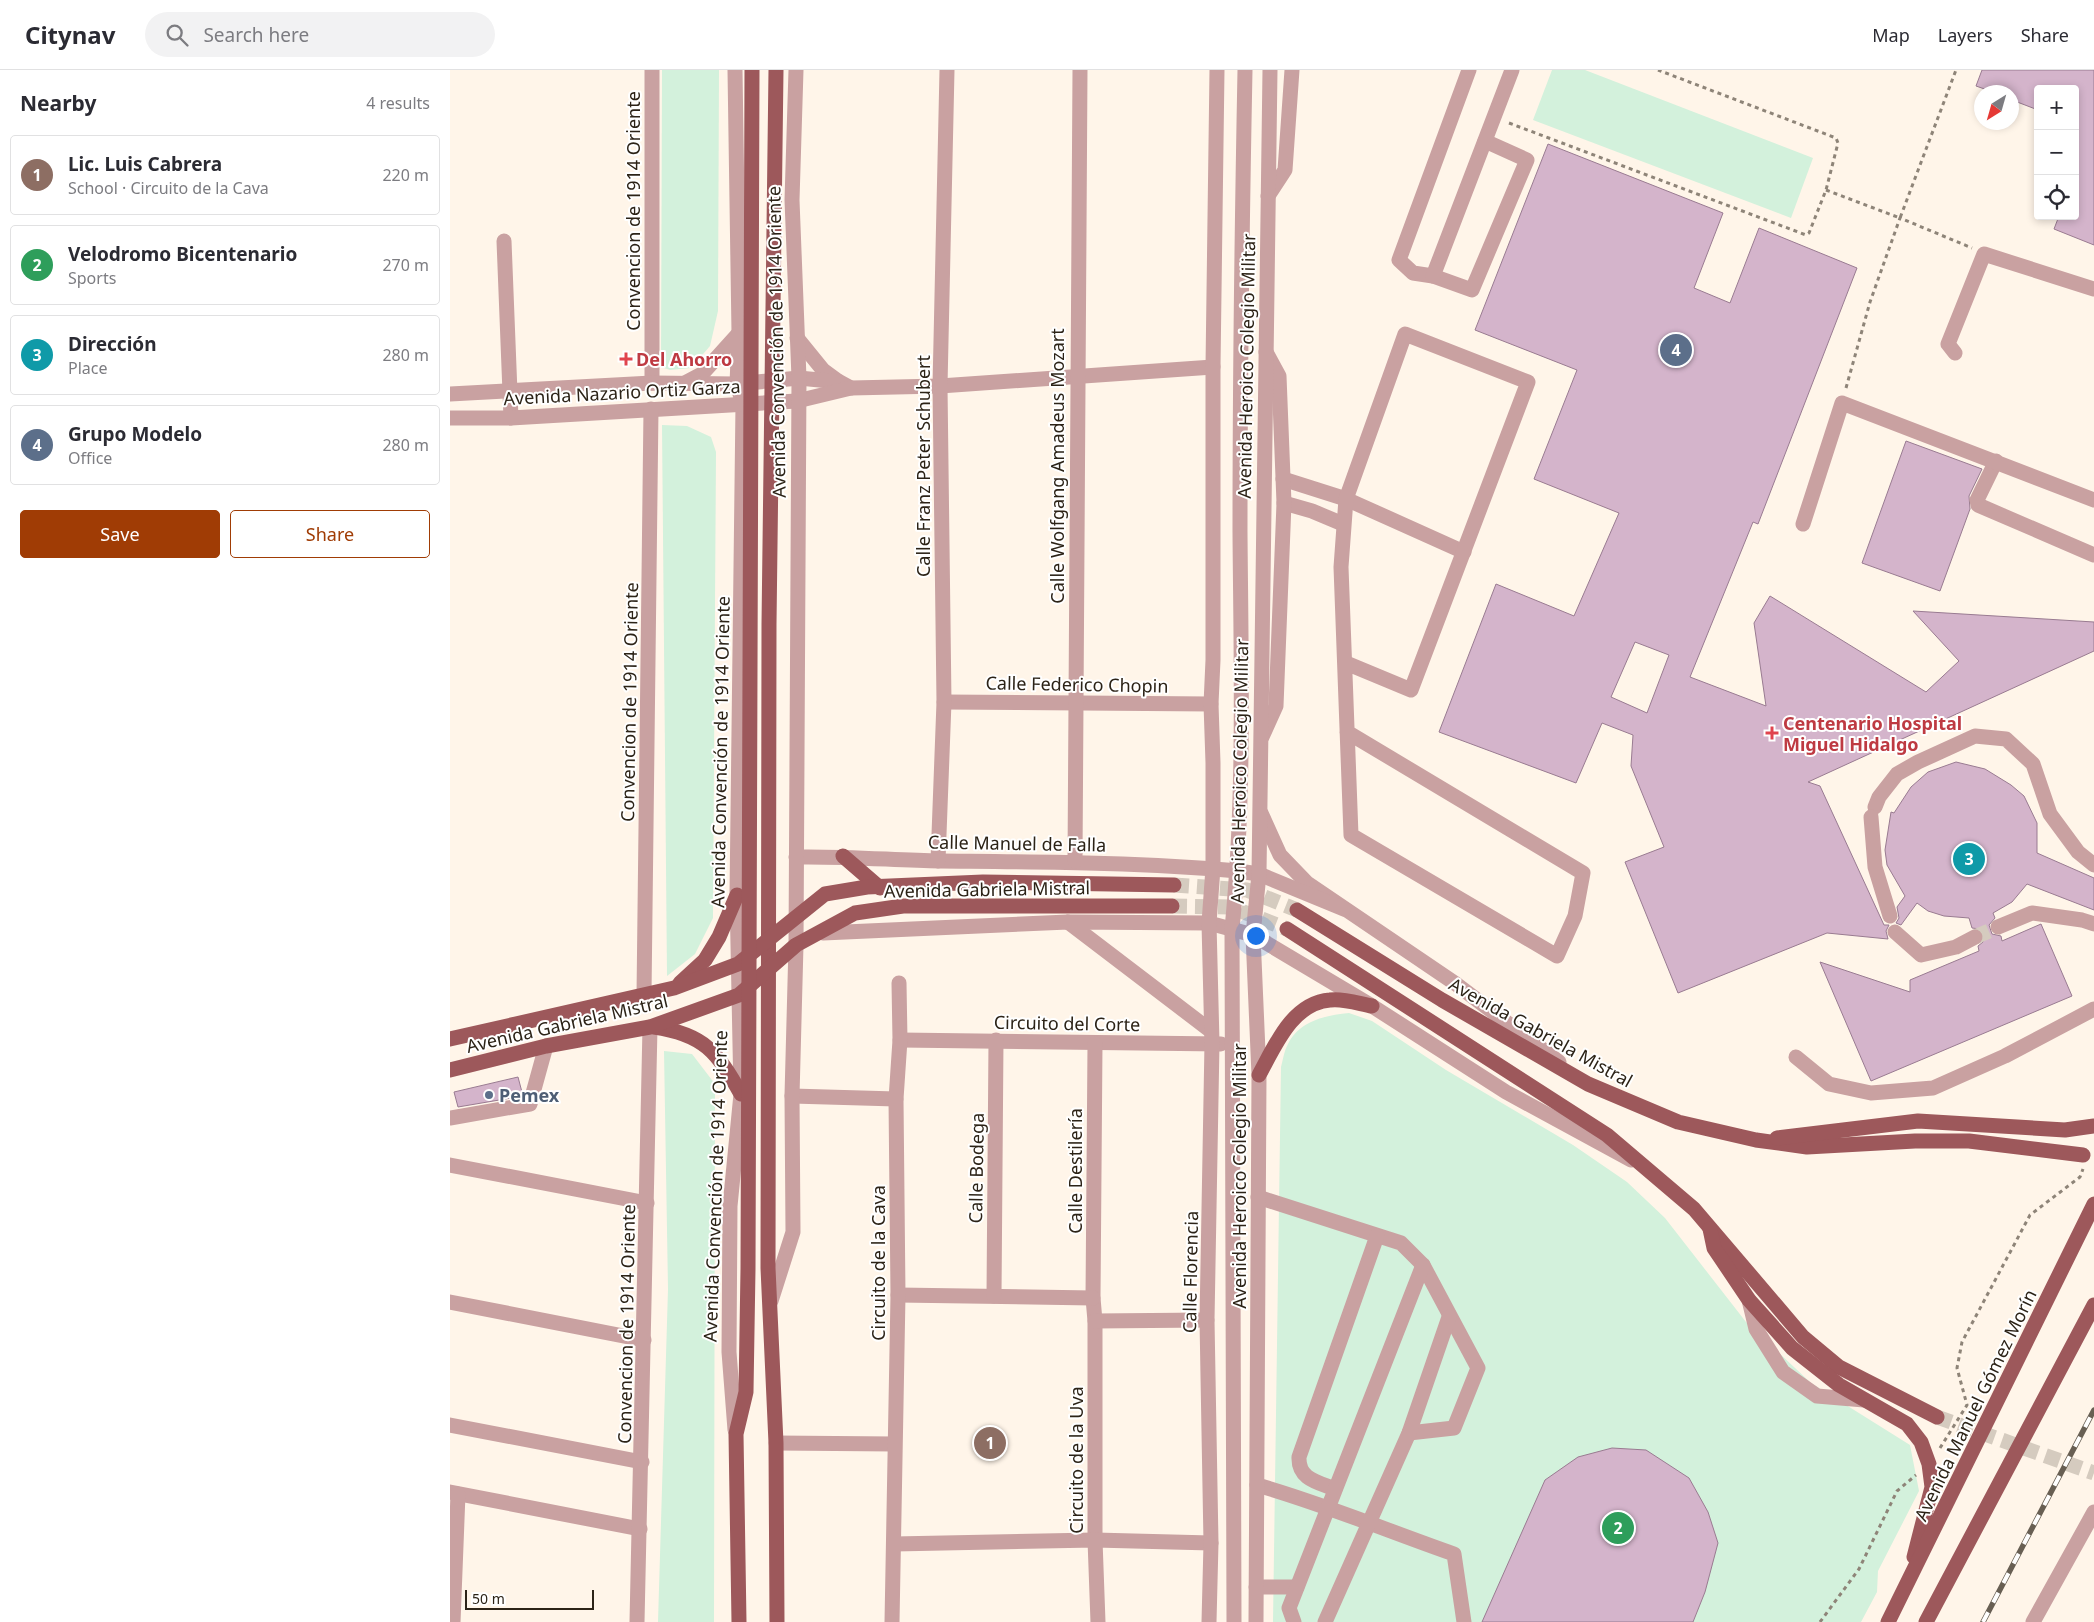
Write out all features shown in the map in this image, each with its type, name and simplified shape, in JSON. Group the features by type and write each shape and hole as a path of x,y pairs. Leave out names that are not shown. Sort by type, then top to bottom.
{"main road":[{"name":"Avenida Convención de 1914 Oriente","path":"739,1622 736,1434 746,1392 748,1269 752,70"},
{"name":"Avenida Convención de 1914 Oriente","path":"776,70 769,624 768,1268 776,1443 777,1622"},
{"path":"842,856 880,888"},
{"name":"Avenida Gabriela Mistral","path":"450,1039 674,988 738,964 825,894 867,887 880,888 983,882 1174,885"},
{"path":"674,988 704,960 718,937 737,895"},
{"name":"Avenida Gabriela Mistral","path":"450,1070 546,1046 650,1027 738,995 796,945 855,913 903,906 1172,906"},
{"name":"Avenida Gabriela Mistral","path":"1297,910 1442,1000 1588,1084 1678,1122 1756,1140 1807,1147 1915,1141 1969,1141 2085,1158"},
{"path":"1287,929 1540,1089 1607,1134 1694,1209 1803,1336 1839,1367 1937,1417"},
{"path":"1259,1075 1284,1029 1313,1004 1332,999 1372,1006"},
{"path":"650,1027 679,1031 706,1044 726,1066 741,1094"},
{"path":"1756,1140 1918,1121 2065,1130 2094,1126"},
{"name":"Avenida Manuel Gómez Morín","path":"1888,1622 2094,1204"},
{"path":"1710,1227 1714,1248 1749,1300 1792,1348 1839,1385 1907,1424 1921,1442 1928,1464 1932,1487 1904,1592"},
{"path":"1926,1622 2094,1305"}],"street":[{"name":"Convencion de 1914 Oriente","path":"652,70 652,383"},
{"name":"Avenida Convención de 1914 Oriente","path":"735,70 737,384 743,404 737,895 741,1094 730,1206 729,1352 736,1434"},
{"name":"Avenida Convención de 1914 Oriente","path":"771,1301 792,1232 792,1096 796,945 797,401 799,378 792,200 796,70"},
{"name":"Calle Franz Peter Schubert","path":"938,861 944,702 940,386 947,70"},
{"name":"Calle Wolfgang Amadeus Mozart","path":"1075,862 1076,378 1080,70"},
{"name":"Avenida Heroico Colegio Militar","path":"1209,923 1213,868 1213,763 1210,704 1213,660 1213,367 1217,70"},
{"name":"Avenida Heroico Colegio Militar","path":"1234,1622 1234,1044 1232,929 1238,871 1240,764 1240,315 1245,70"},
{"name":"Avenida Heroico Colegio Militar","path":"1256,1622 1259,1075 1253,935 1258,874 1270,70"},
{"path":"1268,196 1285,170 1292,70"},
{"path":"1433,276 1512,70"},
{"path":"1466,72 1399,260 1413,273 1433,276 1472,290 1527,160 1485,141"},
{"path":"504,241 511,418"},
{"path":"1955,352 1948,344 1984,254 2094,289"},
{"path":"685,383 702,374 738,333"},
{"path":"1346,663 1411,690 1528,382 1405,334 1346,499 1343,524 1341,567 1346,663 1347,732 1351,835 1557,956 1576,916 1583,873 1347,732"},
{"path":"797,338 823,370 845,385 940,386 1213,367"},
{"path":"1259,742 1276,706 1284,504 1279,376 1265,350"},
{"name":"Avenida Nazario Ortiz Garza","path":"450,394 652,383 737,384 799,378 845,385"},
{"name":"Avenida Nazario Ortiz Garza","path":"450,418 511,418 797,401 845,385"},
{"path":"1803,524 1842,403 2094,500"},
{"name":"Convencion de 1914 Oriente","path":"644,995 651,409"},
{"path":"1996,461 1978,500 1978,505 2094,555"},
{"path":"1283,479 1346,499 1464,552"},
{"path":"1284,504 1312,511 1343,524"},
{"path":"1213,660 1241,661"},
{"name":"Calle Federico Chopin","path":"944,702 1210,704"},
{"path":"1890,916 1876,867 1873,812 1879,797 1898,774 1918,762 1976,736 2006,739 2033,764 2050,814 2078,852 2094,865"},
{"path":"1213,763 1240,764"},
{"path":"1258,807 1280,855 1307,883 1456,984 1588,1084"},
{"name":"Calle Manuel de Falla","path":"796,857 842,856 938,861 1075,862 1213,868 1258,874 1344,909"},
{"path":"1998,926 2032,913 2082,920 2094,924"},
{"path":"1068,922 1212,1037"},
{"path":"823,932 1068,922 1209,923 1253,935 1372,1006 1506,1092 1652,1172"},
{"name":"Calle Florencia","path":"1209,923 1212,1037 1207,1320 1211,1543 1210,1622"},
{"path":"1895,932 1922,956 1956,948 1975,937"},
{"name":"Circuito de la Cava","path":"894,1544 894,1444 898,1295 896,1099 900,1040 899,983"},
{"path":"1796,1057 1829,1084 1871,1092 1933,1088 2005,1056 2094,1009"},
{"name":"Convencion de 1914 Oriente","path":"637,1622 642,1462 650,1027"},
{"name":"Circuito del Corte","path":"900,1040 996,1040 1095,1044 1212,1037 1234,1044"},
{"name":"Calle Bodega","path":"994,1296 996,1040"},
{"name":"Calle Destilería","path":"1093,1298 1095,1044"},
{"path":"451,1115 530,1104 546,1046"},
{"path":"792,1096 896,1099"},
{"path":"450,1165 647,1203"},
{"path":"1258,1197 1401,1243 1422,1265 1478,1368 1454,1428 1409,1434"},
{"path":"1335,1488 1306,1478 1298,1467 1299,1456 1376,1236"},
{"path":"1294,1622 1289,1608 1422,1265"},
{"path":"898,1295 1093,1298"},
{"name":"Circuito de la Uva","path":"1093,1298 1095,1321 1095,1540 1098,1622"},
{"path":"1749,1300 1756,1329 1782,1372 1817,1396 1864,1400"},
{"path":"450,1302 644,1340"},
{"path":"1325,1622 1409,1434 1449,1317"},
{"path":"1095,1321 1207,1320"},
{"path":"450,1425 642,1462"},
{"path":"776,1443 894,1444"},
{"path":"1257,1485 1328,1508 1454,1554 1464,1622"},
{"path":"453,1622 454,1493 640,1529"},
{"path":"2033,1622 2094,1512"},
{"path":"892,1622 894,1544 1095,1540 1211,1543"},
{"path":"1256,1587 1297,1587"}],"path":[{"path":"1494,117 1806,235 1809,233 1826,190 1838,142 1836,138 1658,70"},
{"path":"1842,403 1870,302 1956,70"},
{"path":"1826,190 1900,218 1984,254"},
{"path":"1820,1622 1859,1569 1897,1491 1928,1464 1967,1405 1957,1368 1962,1342 2030,1215 2080,1177 2085,1158"}],"green space":[{"path":"662,70 719,70 718,311 710,346 691,368 670,370 661,367"},
{"path":"1552,70 1585,70 1813,158 1791,218 1533,120"},
{"path":"662,425 687,426 711,437 716,452 713,918 695,954 667,976"},
{"path":"1349,1013 1372,1021 1446,1070 1573,1145 1627,1182 1665,1218 1746,1322 1811,1383 1910,1445 1919,1491 1878,1571 1877,1592 1861,1622 1273,1622 1281,1067 1287,1047 1299,1030 1322,1018"},
{"path":"664,1051 692,1054 715,1084 714,1622 658,1622 668,1289"}],"building":[{"path":"1982,70 2094,70 2094,245 2054,229 2057,220 2079,220 2079,85 2034,85 2034,108 2019,103 2019,85 1976,85"},
{"path":"1548,144 1723,213 1694,288 1730,303 1759,228 1857,268 1758,524 1753,522 1690,677 1766,706 1754,623 1770,596 1926,692 1959,661 1913,611 2094,622 2094,651 1808,782 1820,786 1884,925 1889,925 1886,931 1888,939 1827,933 1678,993 1625,862 1664,847 1631,766 1633,735 1602,723 1576,783 1439,732 1496,584 1574,616 1619,513 1534,479 1577,370 1475,330","holes":["1635,642 1669,655 1647,713 1611,697"]},
{"path":"1906,441 1982,469 1969,496 1970,509 1940,591 1862,563"},
{"path":"1956,762 1985,769 2011,785 2024,796 2037,823 2037,853 2094,878 2094,910 2027,884 2012,902 1993,913 1995,918 1989,925 1992,934 2001,936 2002,941 2041,924 2072,996 1871,1081 1820,962 1910,992 1910,980 1979,951 1978,946 1983,942 1983,933 1980,929 1972,928 1969,918 1944,916 1928,911 1917,903 1901,925 1896,923 1899,918 1897,907 1905,896 1887,865 1885,850 1891,812 1894,813 1911,787 1928,772"},
{"name":"Pemex","path":"518,1077 523,1096 458,1107 454,1092"},
{"path":"1612,1448 1646,1450 1689,1478 1708,1512 1718,1543 1705,1592 1693,1622 1482,1622 1545,1480 1578,1457"}],"tunnel":[{"path":"1174,885 1247,890 1297,910"},
{"path":"1172,906 1231,907 1287,929"},
{"path":"1975,937 1998,927"},
{"path":"1937,1417 2094,1473"}],"railway":[{"path":"1983,1622 2094,1410"}],"place":[{"name":"Grupo Modelo","path":"1676,350"},
{"name":"Del Ahorro","path":"626,359"},
{"name":"Centenario Hospital Miguel Hidalgo","path":"1772,733"},
{"name":"Dirección","path":"1969,859"},
{"name":"Pemex","path":"489,1095"},
{"name":"Lic. Luis Cabrera","path":"990,1443"},
{"name":"Velodromo Bicentenario","path":"1618,1528"}]}
